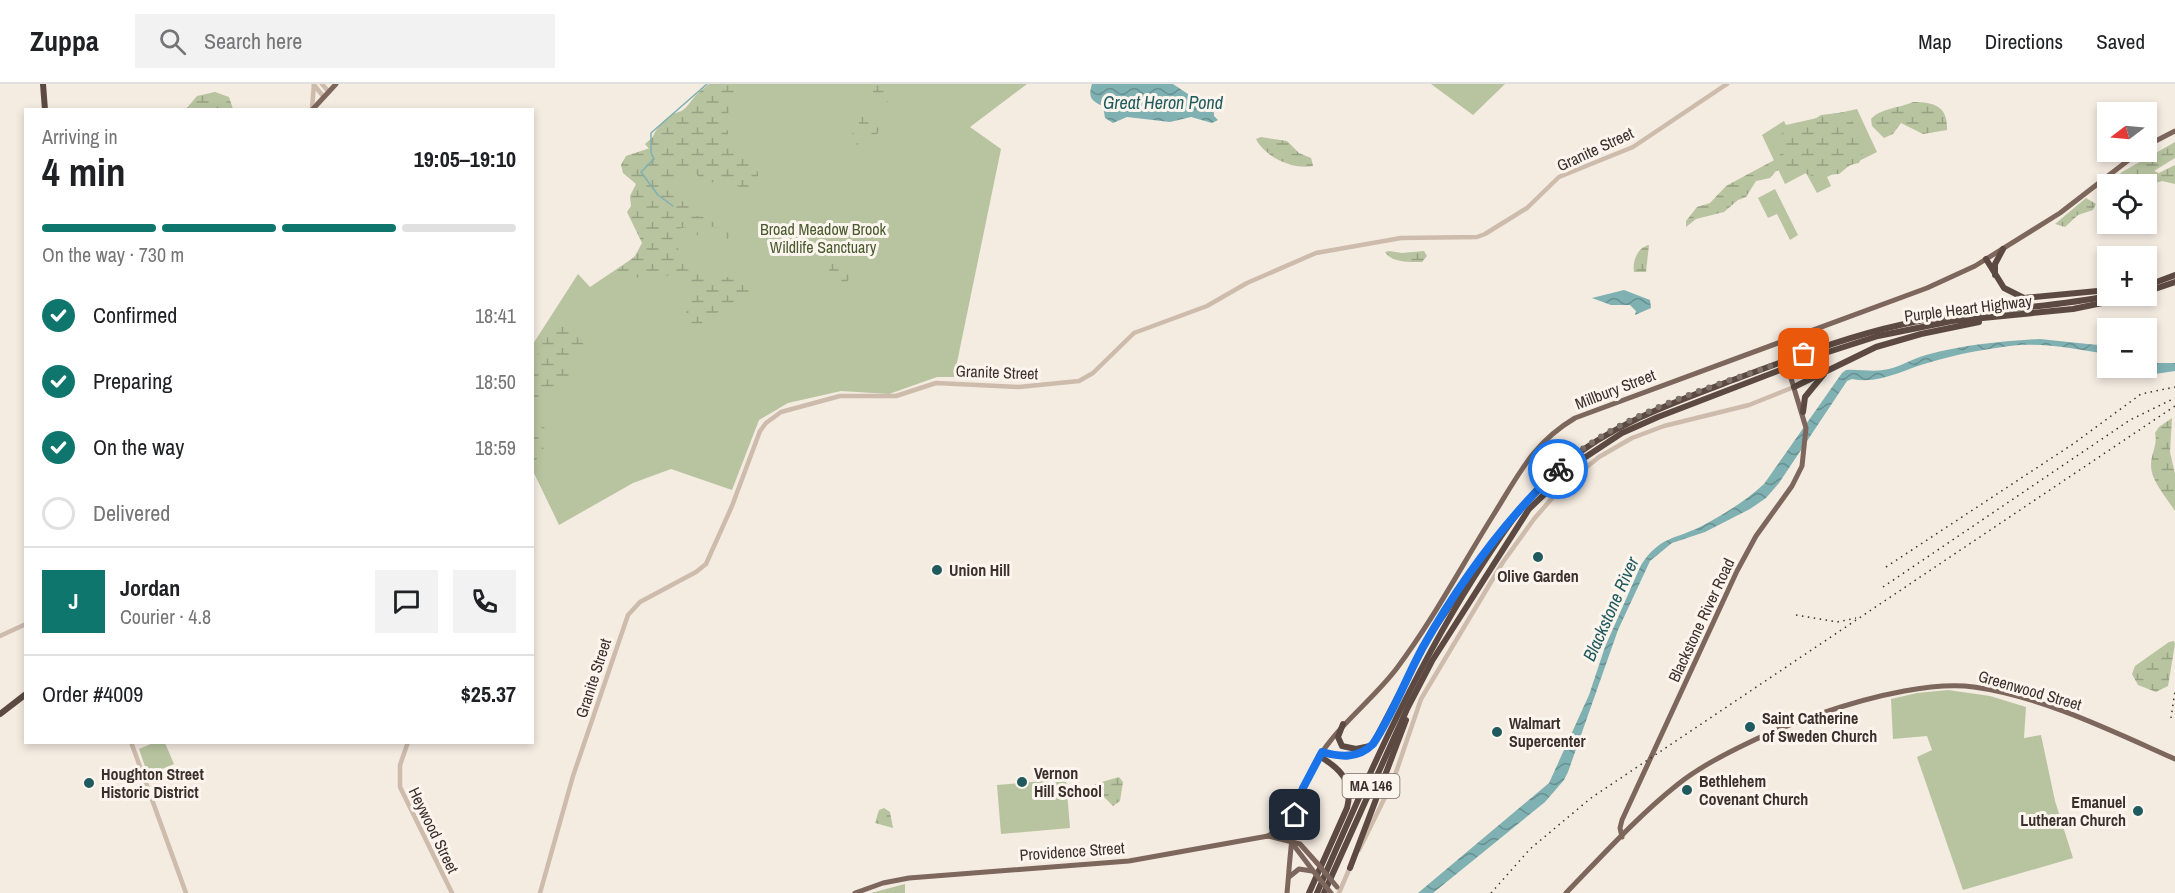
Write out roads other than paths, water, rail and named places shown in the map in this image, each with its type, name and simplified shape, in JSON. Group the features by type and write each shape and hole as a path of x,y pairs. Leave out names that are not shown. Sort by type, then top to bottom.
{"highway":[{"path":"43,84 45,108"},
{"path":"1996,278 1995,264 2003,249"},
{"path":"1986,259 1996,278 2009,292 2024,298 2097,291"},
{"path":"2157,278 2175,274"},
{"path":"2157,281 2175,274"},
{"path":"2157,288 2175,282"},
{"name":"Purple Heart Highway","path":"1317,893 1418,672 1445,624 1510,523 1539,488 1583,450 1626,423 1678,401 1804,354 1898,325 1942,316 2097,298"},
{"name":"Purple Heart Highway","path":"1324,893 1421,681 1490,566 1528,509 1561,476 1602,445 1658,417 1857,342 1922,326 2018,316 2097,304"},
{"path":"1794,387 1890,342 1956,326 2018,316"},
{"path":"1803,412 1808,392 1827,371"},
{"path":"1320,754 1353,755 1364,752 1373,744 1438,622 1476,565 1510,523"},
{"path":"1350,868 1421,681"},
{"path":"0,714 24,696"},
{"path":"1343,724 1338,737 1342,746 1356,749 1373,744"},
{"path":"1310,893 1347,808 1350,795 1347,781 1340,769 1320,754"}],"main road":[{"path":"313,108 336,84"},
{"path":"2157,140 2175,131"},
{"name":"Millbury Street","path":"1287,893 1295,815 1303,788 1320,754 1343,724 1398,666 1524,463 1542,442 1575,418 1927,288 1986,259 2060,213 2126,162"},
{"name":"Blackstone River Road","path":"1622,837 1620,828 1622,820 1737,572 1756,536 1792,486 1802,466 1806,437 1803,412 1778,343"},
{"name":"Greenwood Street","path":"1622,837 1677,784 1775,730 1873,699 1923,687 1964,686 1996,691 2104,727 2175,759"},
{"path":"1268,836 1284,825 1291,804 1303,788"},
{"name":"Providence Street","path":"855,893 883,883 909,878 1129,861 1268,836 1292,841"},
{"path":"1566,893 1622,837"},
{"path":"1292,841 1304,847 1339,891"},
{"path":"1292,841 1331,893"},
{"path":"1288,878 1299,869 1314,872"}],"street":[{"path":"314,84 325,93"},
{"path":"312,108 314,84"},
{"path":"322,84 325,93"},
{"name":"Granite Street","path":"540,893 573,776 628,615 640,602 696,572 706,564 732,506 760,431 772,417 796,406 829,398 890,397 936,383 1018,387 1079,381 1093,373 1134,333 1215,302 1247,283 1316,253 1401,238 1481,236 1527,208 1567,172 1608,159 1634,147 1727,84"},
{"path":"1339,891 1388,791 1421,699 1499,569 1527,528 1553,496 1571,478 1606,452 1646,432 1749,405 1794,387"},
{"path":"0,636 24,625"},
{"path":"131,744 186,893"},
{"name":"Heywood Street","path":"407,744 400,765 400,787 452,893"}],"water":[{"name":"Great Heron Pond","path":"1092,84 1173,84 1191,96 1213,100 1214,116 1218,120 1212,123 1191,117 1170,122 1127,117 1113,123 1105,118 1103,106 1092,98 1090,92"},
{"path":"1624,290 1650,300 1651,308 1635,315 1636,311 1630,305 1611,305 1592,298"},
{"path":"2040,339 2097,345 2097,352 2055,346 2016,345 1949,357 1882,378 1847,381 1779,483 1766,498 1750,509 1705,532 1672,543 1650,561 1618,630 1564,780 1545,802 1433,893 1418,893 1549,783 1589,695 1605,647 1641,565 1655,549 1668,540 1702,526 1727,512 1764,484 1846,370 1889,369 1926,355 1997,342"},
{"path":"2157,363 2175,363 2175,371 2157,374"}],"waterway":[{"path":"673,206 658,195 641,172 654,159 651,153 651,133 707,84"}],"railway":[{"path":"1886,567 2073,444 2141,394 2175,387"},
{"path":"1883,587 2130,420 2175,398"},
{"path":"1491,893 1530,849 1591,798 2175,406"},
{"path":"1796,615 1837,622 1856,618"},
{"path":"2171,718 2175,691"}],"place":[{"name":"Olive Garden","path":"1538,557"},
{"name":"Union Hill","path":"937,570"},
{"name":"Saint Catherine of Sweden Church","path":"1750,727"},
{"name":"Walmart Supercenter","path":"1497,732"},
{"name":"Vernon Hill School","path":"1022,782"},
{"name":"Houghton Street Historic District","path":"89,783"},
{"name":"Bethlehem Covenant Church","path":"1687,790"},
{"name":"Emanuel Lutheran Church","path":"2138,811"}],"park label":[{"name":"Broad Meadow Brook Wildlife Sanctuary","path":"823,238"}],"water label":[{"name":"Blackstone River","path":"1611,609"}]}
